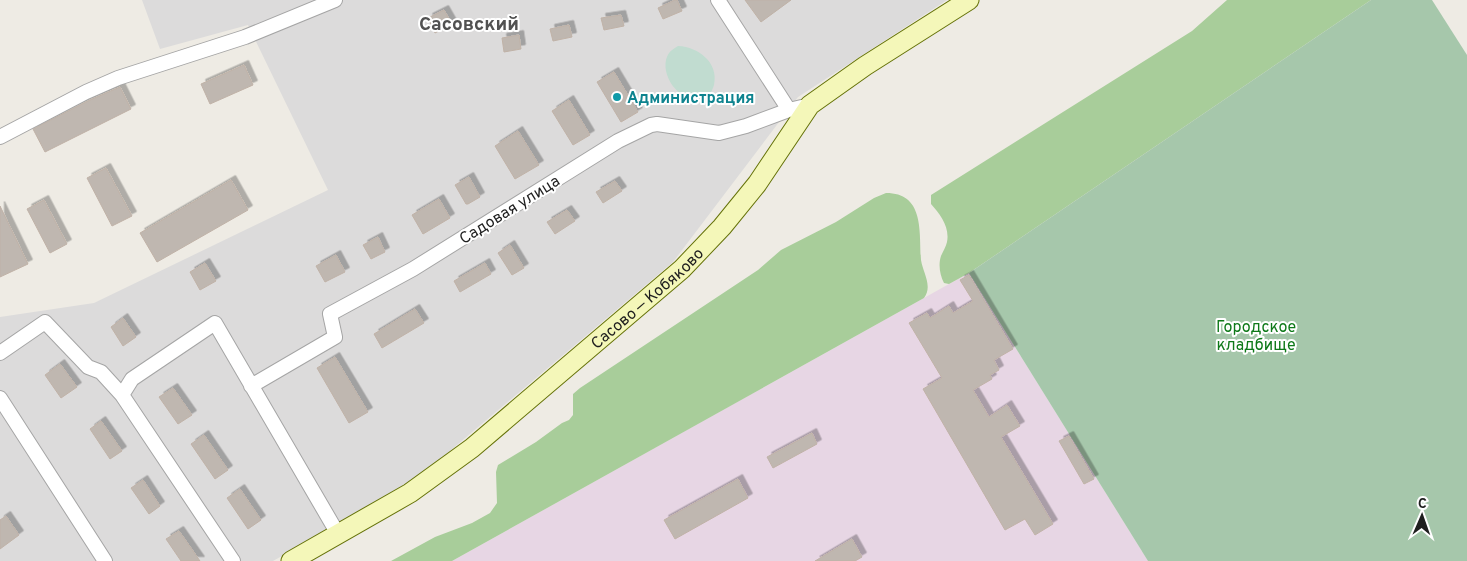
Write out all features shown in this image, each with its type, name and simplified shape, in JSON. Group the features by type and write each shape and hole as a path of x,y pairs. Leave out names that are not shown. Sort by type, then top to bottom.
{"street":[{"path":"0,137 86,92 118,78 245,38 334,0"},
{"path":"718,0 789,110"},
{"name":"Сасово — Кобяково","path":"290,561 410,493 472,448 682,269 722,228 751,192 810,105 865,66 969,0"},
{"name":"Садовая улица","path":"251,386 335,337 330,314 413,269 618,141 657,124 719,133 810,105"},
{"path":"0,353 45,322 88,367 100,372 122,395 233,561"},
{"path":"122,395 132,380 215,323 338,534"},
{"path":"0,398 105,561"}],"shaded area":[{"path":"142,0 947,0 798,97 673,262 412,483 273,561 0,561 0,317 94,303 328,190 248,25 160,49"},
{"path":"969,273 1148,561 452,561 949,284"}],"green space":[{"path":"1227,0 1371,0 969,273 949,284 944,283 940,263 948,236 941,216 931,204 931,195 1192,31"},
{"name":"Городское кладбище","path":"1371,0 1432,0 1467,55 1467,561 1148,561 969,273"},
{"path":"678,46 693,49 710,63 715,77 714,85 707,96 696,99 687,97 673,86 668,78 666,61 670,52"},
{"path":"886,193 899,195 908,200 914,207 919,227 921,260 928,284 927,293 924,298 452,561 391,561 435,537 472,523 490,513 497,503 496,472 498,465 569,420 573,415 573,394 580,388 758,270 781,250 836,222 874,198"}],"building":[{"path":"677,0 682,11 663,19 658,8"},
{"path":"745,0 791,0 761,22"},
{"path":"444,10 452,24 435,33 428,18"},
{"path":"621,15 624,26 604,30 601,18"},
{"path":"569,25 572,37 553,41 550,29"},
{"path":"519,35 521,49 504,52 502,38"},
{"path":"244,65 253,85 210,104 201,84"},
{"name":"Администрация","path":"614,72 638,112 621,122 597,82"},
{"path":"120,87 131,109 45,152 33,129"},
{"path":"569,100 590,135 573,145 552,111"},
{"path":"518,131 539,165 515,179 495,146"},
{"path":"106,168 132,216 112,226 87,178"},
{"path":"469,177 480,197 466,204 455,185"},
{"path":"231,180 248,210 157,262 140,233"},
{"path":"615,181 622,191 603,203 596,192"},
{"path":"439,199 450,218 423,234 412,215"},
{"path":"44,200 67,244 50,253 27,209"},
{"path":"0,206 28,264 0,277"},
{"path":"567,210 575,221 555,234 547,222"},
{"path":"378,237 385,252 371,259 363,245"},
{"path":"510,245 524,268 512,275 498,253"},
{"path":"336,255 345,272 325,282 316,266"},
{"path":"205,263 216,281 200,290 190,272"},
{"path":"485,263 491,274 460,292 454,281"},
{"path":"969,275 1013,349 994,360 999,370 990,375 992,379 973,390 989,417 1007,405 1020,426 1001,437 1053,524 1035,535 1025,519 1005,530 923,389 942,378 909,323 927,313 930,318 949,306 953,313 973,301 960,280"},
{"path":"415,309 424,323 382,348 374,334"},
{"path":"123,318 136,337 123,346 111,327"},
{"path":"335,357 368,412 349,423 317,368"},
{"path":"60,364 77,387 61,398 45,375"},
{"path":"173,388 192,415 178,424 159,397"},
{"path":"101,421 122,451 110,459 90,429"},
{"path":"812,433 817,444 773,468 767,457"},
{"path":"204,435 228,470 215,479 191,444"},
{"path":"1069,436 1094,479 1084,484 1059,441"},
{"path":"738,479 748,498 675,539 664,520"},
{"path":"143,480 160,506 149,514 131,488"},
{"path":"240,489 261,520 248,529 227,498"},
{"path":"6,516 19,535 0,549 0,520"},
{"path":"179,531 200,561 181,561 166,539"},
{"path":"852,539 862,557 855,561 815,561"}],"place":[{"name":"Администрация","path":"617,97"}],"district":[{"name":"Сасовский","path":"469,23"}]}
